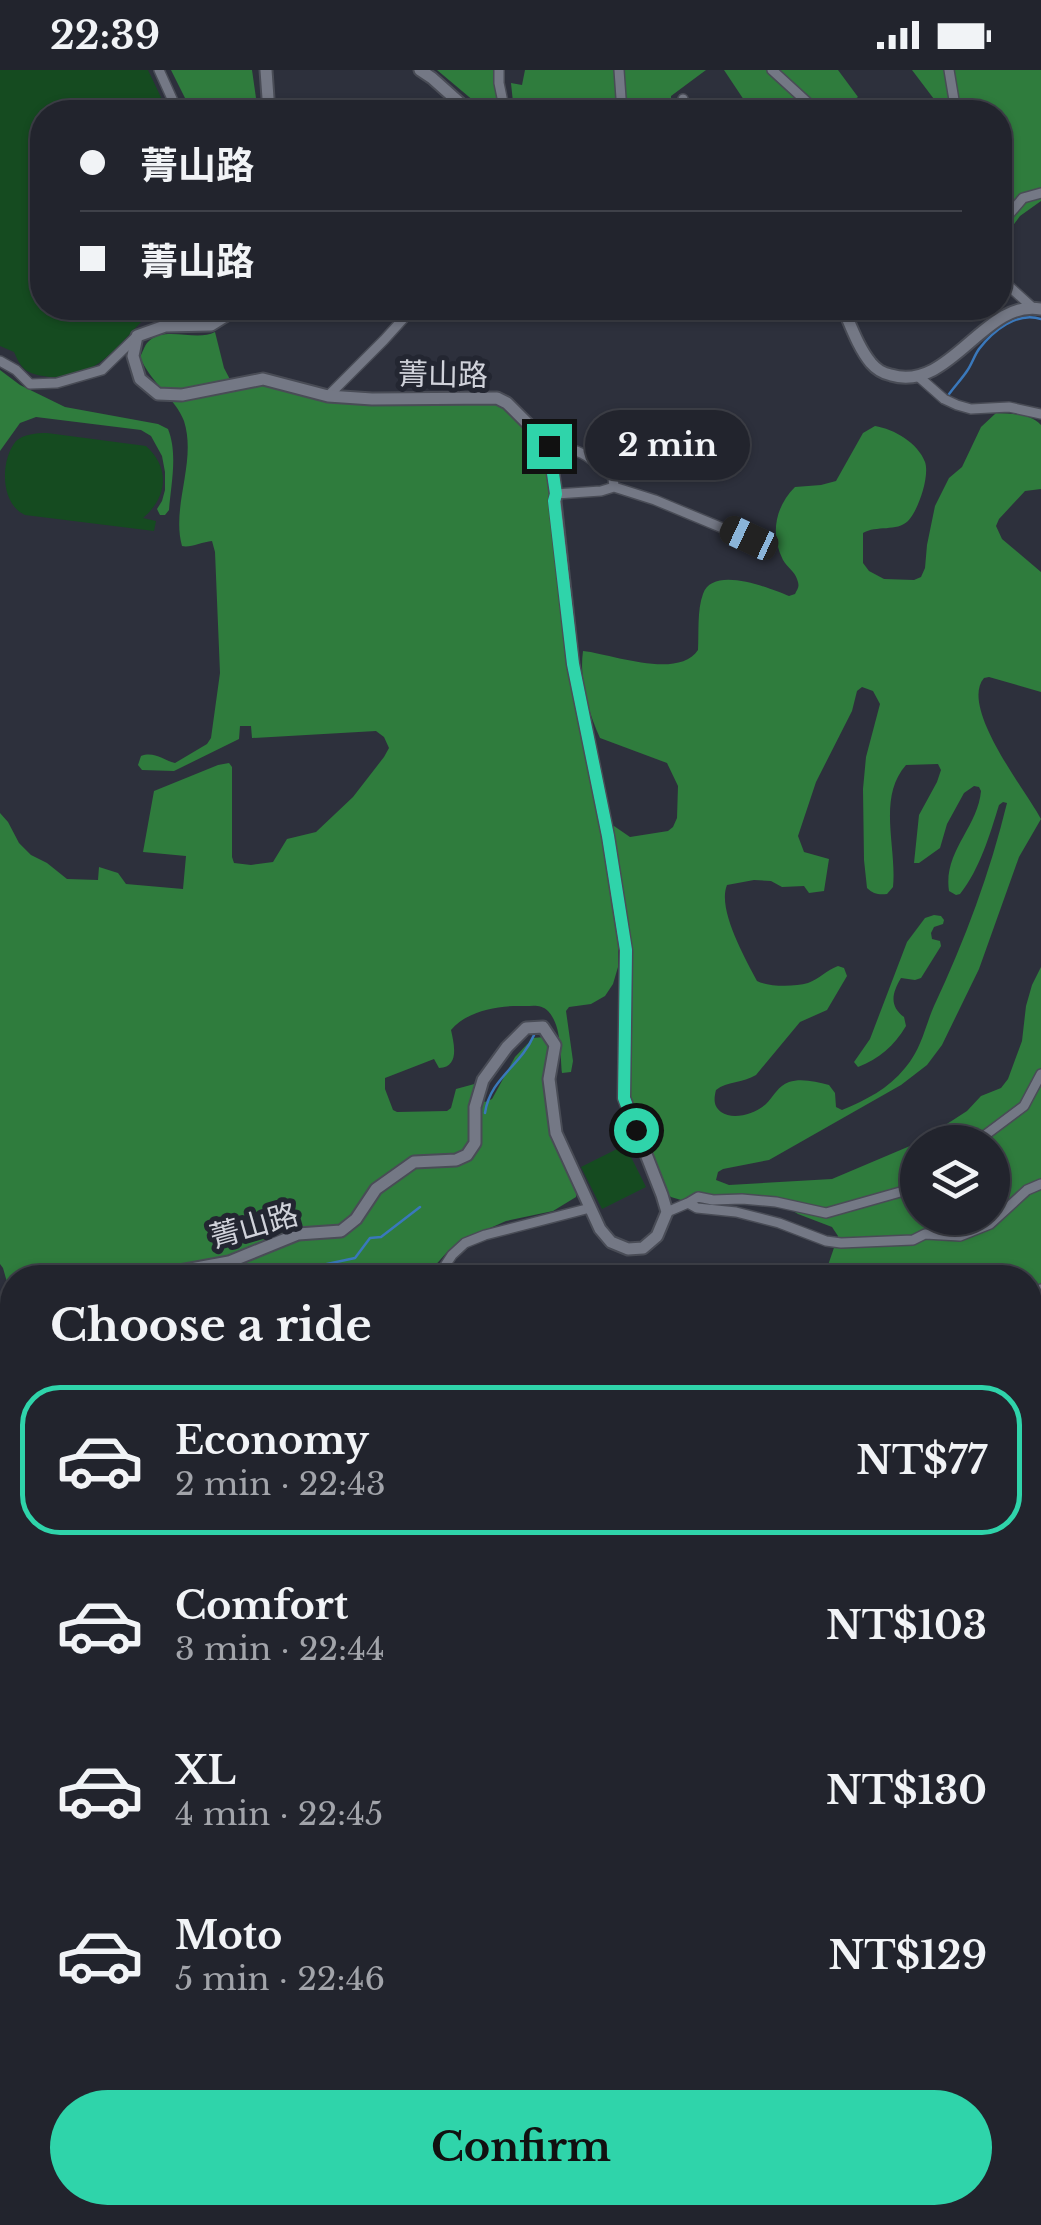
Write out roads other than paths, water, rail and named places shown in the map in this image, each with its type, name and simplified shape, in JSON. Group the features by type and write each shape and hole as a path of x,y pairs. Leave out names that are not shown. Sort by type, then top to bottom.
{"street":[{"path":"159,70 173,100"},
{"path":"266,70 268,100"},
{"path":"420,70 457,100"},
{"path":"498,70 502,100"},
{"path":"619,70 621,100"},
{"path":"772,70 805,100"},
{"path":"949,70 954,100"},
{"path":"1012,211 1023,198 1041,193"},
{"path":"1012,288 1037,308"},
{"path":"1012,314 1037,308"},
{"path":"0,361 30,384 56,383 102,370 137,336 165,326 212,325 220,320"},
{"path":"328,396 402,320"},
{"path":"848,320 874,367 899,377 919,377 946,362 1001,320"},
{"name":"菁山路","path":"137,336 133,356 140,379 158,394 182,396 263,379 328,396 410,400 497,398 507,403 549,446"},
{"path":"919,377 956,405 971,409 1009,407 1041,414"},
{"path":"614,487 613,477 576,448 549,446 573,664 608,836 626,950 624,1098 667,1212 698,1198 776,1202 826,1213 900,1192"},
{"path":"556,494 614,487 749,538"},
{"name":"菁山路","path":"213,1265 298,1234 341,1231 356,1219 376,1190 414,1162 456,1160 467,1155 475,1143 474,1108 483,1080 507,1046 526,1028 543,1027 554,1045 549,1079 556,1134 600,1229 611,1242 628,1249 643,1248 658,1236 667,1212"},
{"path":"999,1125 1024,1106 1041,1074"},
{"path":"688,1203 779,1223 826,1242 914,1240 925,1234 960,1236 990,1224 1027,1190 1041,1184"},
{"path":"445,1265 465,1243 485,1235 590,1208"}],"waterway":[{"path":"947,397 979,349 998,329 1023,318 1041,319"},
{"path":"485,1113 493,1090 534,1035"},
{"path":"322,1265 355,1258 370,1238 381,1237 420,1207"}]}
